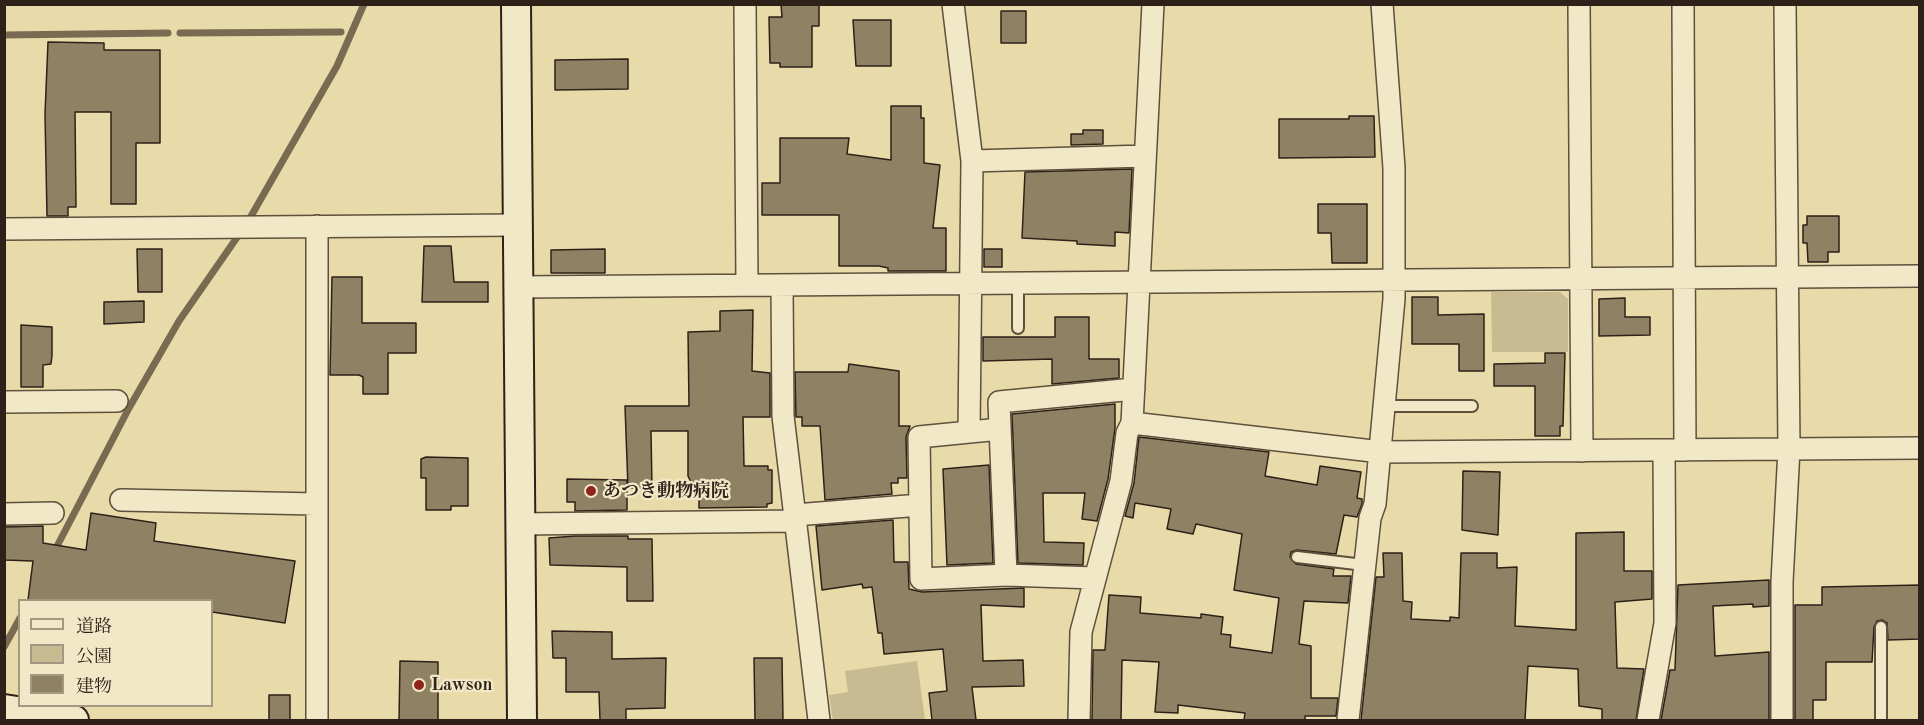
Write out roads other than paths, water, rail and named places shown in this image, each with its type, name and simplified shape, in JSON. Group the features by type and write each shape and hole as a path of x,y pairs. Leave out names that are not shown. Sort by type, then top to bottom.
{"street":[{"path":"516,4 522,720"},
{"path":"745,4 747,285"},
{"path":"952,4 972,161 969,432"},
{"path":"1079,720 1081,632 1121,481 1127,433 1132,423 1153,4"},
{"path":"1348,720 1364,565 1381,452 1394,281 1394,168 1382,4"},
{"path":"1578,4 1582,451"},
{"path":"1648,720 1665,623 1684,278 1683,4"},
{"path":"1782,720 1782,582 1789,449 1785,4"},
{"path":"972,161 1145,156"},
{"path":"4,229 517,225"},
{"path":"316,720 317,226"},
{"path":"518,287 1920,276"},
{"path":"782,285 783,416 819,720"},
{"path":"1006,575 999,402 1134,389"},
{"path":"4,402 117,401"},
{"path":"1132,423 1381,452 1920,448"},
{"path":"1000,429 920,437 921,579 1006,575 1095,578"},
{"path":"121,500 317,504"},
{"path":"520,524 795,518 920,505"},
{"path":"4,514 52,513"},
{"path":"4,709 74,720"}],"lane":[{"path":"1018,283 1018,328"},
{"path":"1385,406 1472,406"},
{"path":"1297,557 1364,565"},
{"path":"1881,627 1881,720"}],"waterway":[{"path":"250,218 337,66 364,4"},
{"path":"180,33 341,32"},
{"path":"4,35 168,33"},
{"path":"54,552 129,408 179,321 238,236"},
{"path":"4,647 18,622"}],"place":[{"name":"あつき動物病院","path":"591,491"},
{"name":"Lawson","path":"419,685"}]}
